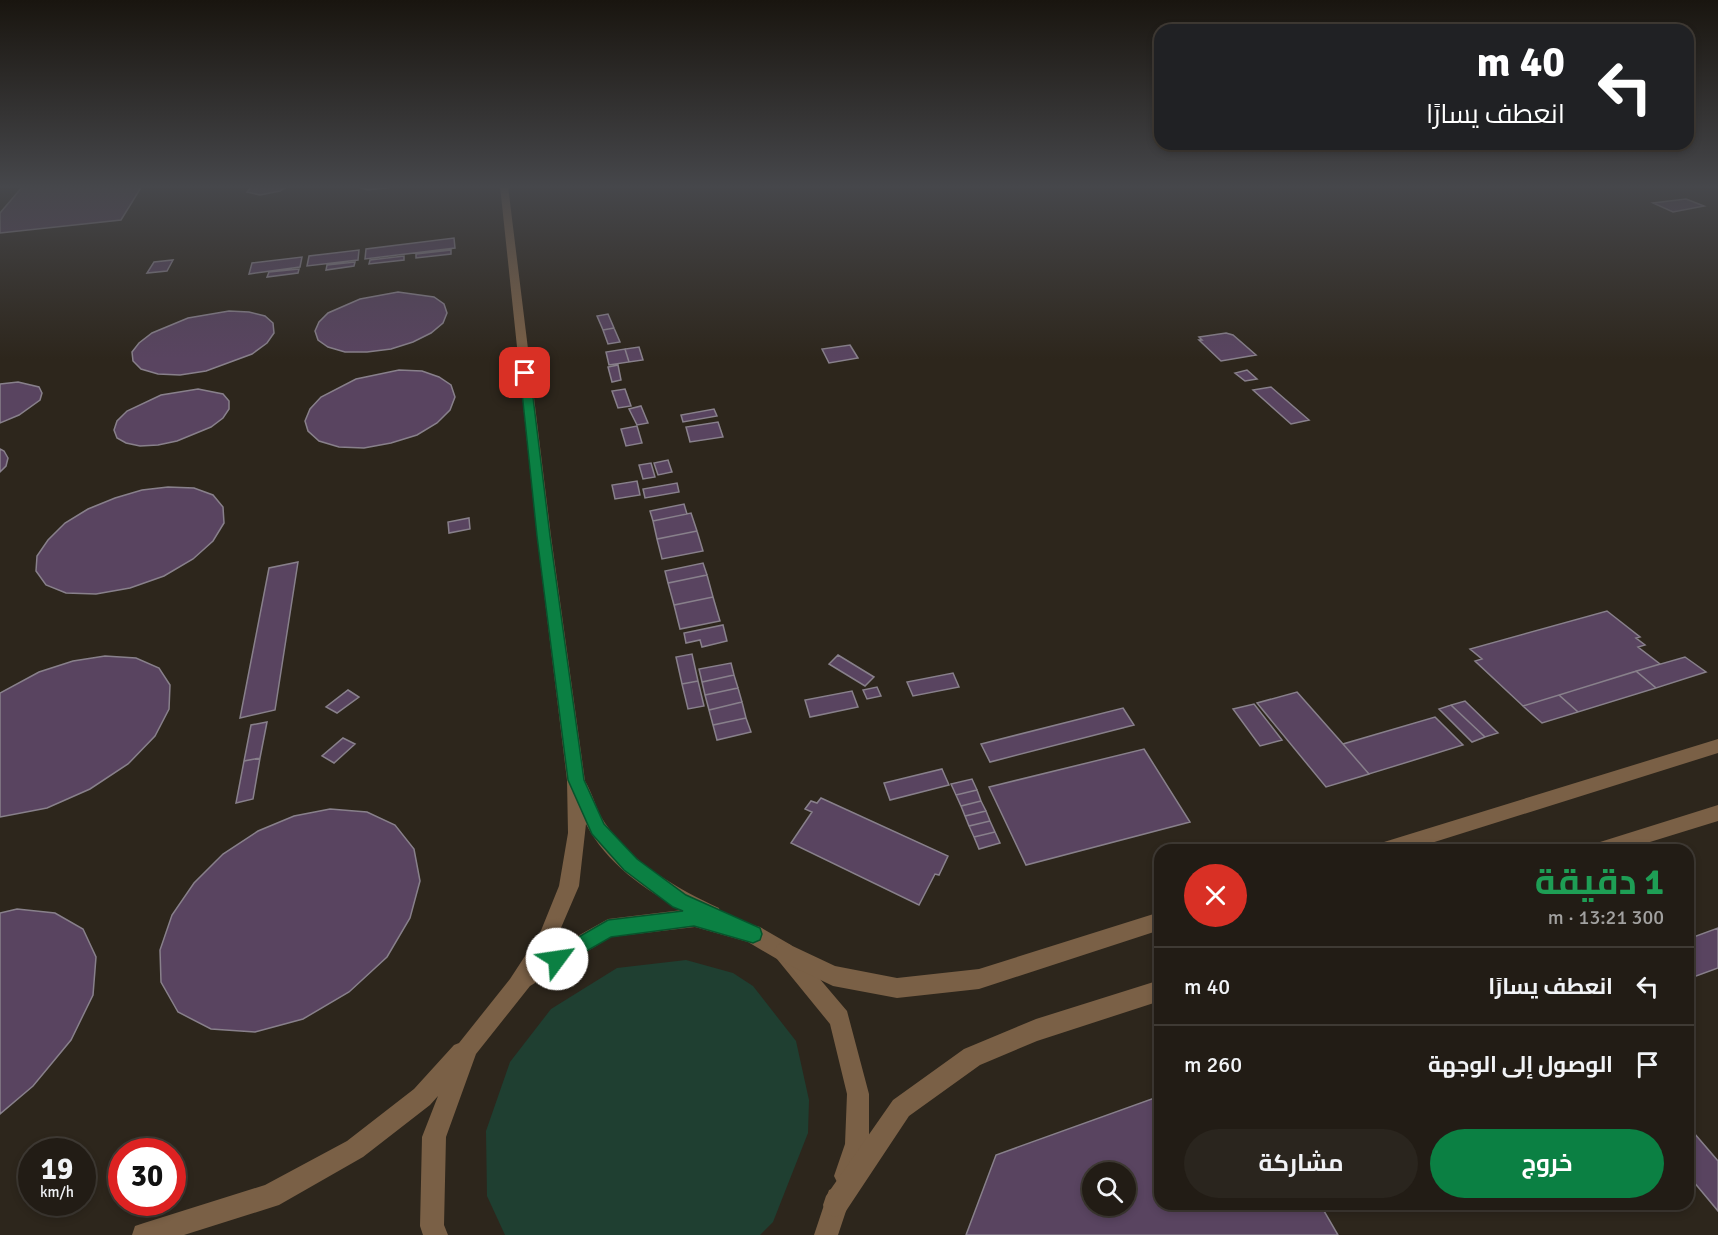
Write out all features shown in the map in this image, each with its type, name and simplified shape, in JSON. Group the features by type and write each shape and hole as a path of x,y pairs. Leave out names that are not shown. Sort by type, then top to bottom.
{"street":[{"path":"501,1006 547,939 569,886 577,833 576,780 544,536 511,244"},
{"path":"1403,844 1718,746"},
{"path":"576,780 598,829 630,865 680,901 753,934 783,952 833,976 897,988 979,979 1154,923"},
{"path":"1619,844 1718,813"},
{"path":"144,1235 270,1196 355,1149 422,1097 468,1047 523,979 608,928 694,918 753,934"},
{"path":"783,952 839,1019 858,1094 857,1144 826,1235"},
{"path":"836,1205 901,1108 972,1057 1036,1030 1154,992"},
{"path":"436,1235 432,1226 434,1137 468,1047"}],"green space":[{"path":"686,960 733,973 753,986 796,1041 809,1100 808,1133 773,1222 760,1235 505,1235 487,1196 486,1131 510,1062 551,1009 617,968"}],"building":[{"path":"409,244 455,244 455,248 365,259 366,249"},
{"path":"359,250 358,260 307,266 309,256"},
{"path":"451,250 451,254 416,258 416,254"},
{"path":"404,256 404,260 369,264 370,260"},
{"path":"302,257 300,267 249,274 252,263"},
{"path":"173,260 167,271 147,273 154,262"},
{"path":"355,262 354,266 326,270 327,265"},
{"path":"299,269 298,273 267,277 269,272"},
{"path":"398,292 434,297 444,304 447,313 443,323 431,333 413,342 391,349 345,352 328,347 318,340 315,331 319,322 328,313 360,299"},
{"path":"229,311 265,316 273,323 274,333 267,343 252,354 206,371 180,375 158,374 141,369 133,361 132,352 152,333 188,318"},
{"path":"608,314 614,328 603,330 597,316"},
{"path":"614,328 620,342 608,344 603,330"},
{"path":"1226,333 1233,335 1256,355 1221,361 1199,340 1202,340 1199,337"},
{"path":"850,345 858,358 829,363 822,349"},
{"path":"639,347 643,360 629,362 625,349"},
{"path":"625,349 629,362 609,365 606,352"},
{"path":"618,365 621,380 612,382 608,367"},
{"path":"399,370 422,371 439,377 451,385 455,397 450,410 437,423 417,435 364,448 339,447 319,441 308,431 305,421 310,409 321,397 356,379"},
{"path":"1247,370 1257,379 1245,381 1235,373"},
{"path":"18,382 39,387 42,393 40,400 19,415 0,423 0,384"},
{"path":"1271,387 1309,420 1291,424 1253,390"},
{"path":"198,389 223,394 229,401 229,409 223,418 211,427 177,441 158,445 140,446 117,438 114,430 117,421 127,411 161,395"},
{"path":"625,389 631,406 618,408 612,391"},
{"path":"641,406 648,423 637,425 629,409"},
{"path":"714,409 717,416 683,422 681,415"},
{"path":"718,422 723,437 690,442 686,427"},
{"path":"637,426 642,443 626,446 621,429"},
{"path":"0,449 8,458 6,466 0,472"},
{"path":"668,460 672,472 658,475 654,463"},
{"path":"651,463 655,477 643,479 639,465"},
{"path":"637,481 640,495 615,499 612,485"},
{"path":"677,483 679,492 645,498 643,489"},
{"path":"168,487 194,488 213,495 223,507 224,523 213,541 193,559 164,576 130,588 96,594 66,593 46,585 36,571 37,556 48,540 65,523 88,509 115,498 142,490"},
{"path":"684,504 687,514 653,521 650,511"},
{"path":"691,513 697,531 657,539 653,521"},
{"path":"469,518 470,529 449,533 448,522"},
{"path":"697,531 703,551 662,559 657,539"},
{"path":"298,562 275,710 240,718 269,568"},
{"path":"703,563 707,575 668,583 665,571"},
{"path":"707,575 713,597 674,605 668,583"},
{"path":"713,597 720,621 680,629 674,605"},
{"path":"1607,611 1640,637 1636,638 1645,645 1638,647 1660,664 1523,706 1475,661 1482,659 1470,649"},
{"path":"723,625 727,641 702,647 700,640 686,643 684,633"},
{"path":"692,654 698,681 682,684 676,657"},
{"path":"838,655 874,677 865,686 829,664"},
{"path":"105,656 136,658 159,668 170,685 169,709 155,736 128,764 90,789 47,808 0,817 0,693 39,672 73,661"},
{"path":"1685,657 1706,672 1656,688 1636,671"},
{"path":"731,663 734,675 702,682 699,669"},
{"path":"1636,671 1656,688 1578,712 1559,695"},
{"path":"953,673 959,687 913,696 907,682"},
{"path":"734,675 738,688 705,695 702,682"},
{"path":"698,681 704,706 688,709 682,684"},
{"path":"877,687 881,696 867,699 863,690"},
{"path":"738,688 742,702 709,710 705,695"},
{"path":"348,690 359,697 337,713 326,707"},
{"path":"852,691 858,707 810,717 805,700"},
{"path":"1297,692 1369,774 1326,787 1257,703"},
{"path":"1559,695 1578,712 1542,723 1523,706"},
{"path":"1465,701 1498,733 1485,737 1451,705"},
{"path":"742,702 746,718 713,725 709,710"},
{"path":"1254,704 1282,740 1260,746 1233,709"},
{"path":"1451,705 1485,737 1472,742 1439,709"},
{"path":"1123,708 1134,725 990,762 981,744"},
{"path":"1435,717 1463,745 1369,774 1343,744"},
{"path":"746,718 751,732 717,740 713,725"},
{"path":"267,722 260,758 244,761 251,725"},
{"path":"343,738 355,744 334,763 322,756"},
{"path":"1144,749 1190,822 1026,865 989,787"},
{"path":"260,758 253,799 236,803 244,761"},
{"path":"942,769 949,785 890,800 884,783"},
{"path":"972,779 977,790 956,795 951,784"},
{"path":"977,790 981,801 961,806 956,795"},
{"path":"821,798 948,856 939,875 935,874 919,905 791,843 812,812 805,809 811,801 817,803"},
{"path":"981,801 986,811 965,816 961,806"},
{"path":"330,809 367,812 395,825 414,849 420,881 410,918 387,957 349,992 303,1019 255,1032 211,1029 178,1012 161,982 160,950 172,915 194,883 223,854 258,831 294,816"},
{"path":"986,811 990,821 969,826 965,816"},
{"path":"990,821 995,832 974,837 969,826"},
{"path":"995,832 1000,843 979,849 974,837"},
{"path":"17,909 55,913 83,929 96,957 93,995 71,1040 33,1086 0,1114 0,913"},
{"path":"1718,928 1718,968 1694,977 1694,937"},
{"path":"1154,1098 1154,1210 1323,1210 1338,1235 966,1235 996,1155"},
{"path":"1694,1133 1718,1161 1718,1211 1694,1182"}],"route":[{"path":"525,373 576,780 598,829 630,865 680,901 753,934 694,918 608,928 557,959"}]}
